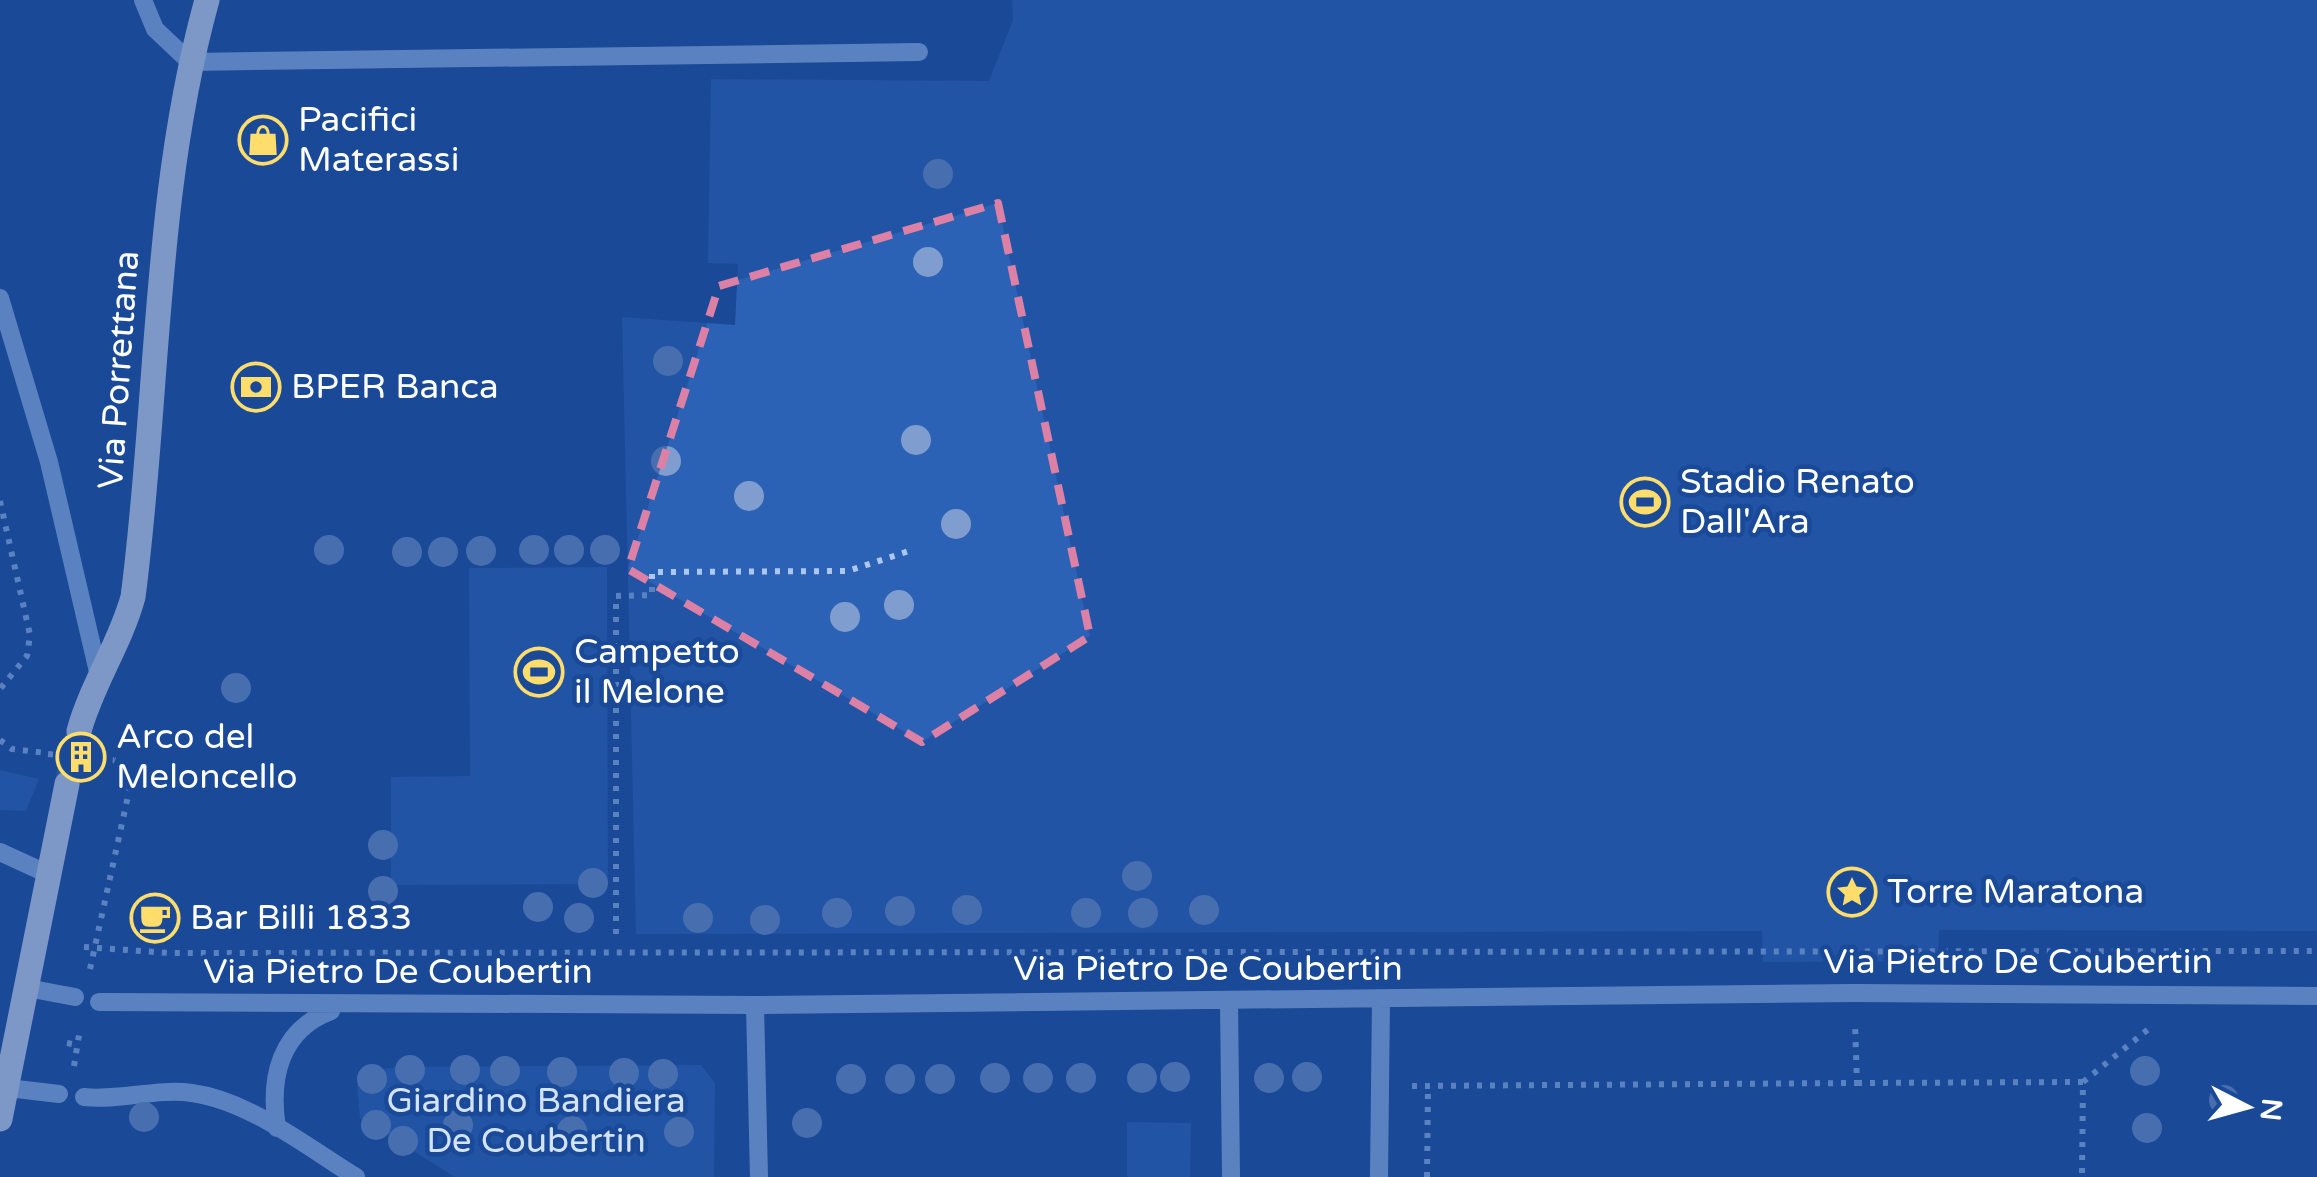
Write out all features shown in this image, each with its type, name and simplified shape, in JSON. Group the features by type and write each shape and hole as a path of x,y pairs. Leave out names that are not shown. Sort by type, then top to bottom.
{"main road":[{"name":"Via Porrettana","path":"79,731 98,676 124,629 133,597 170,183 190,62 207,0"},
{"path":"0,1119 67,784"}],"street":[{"path":"143,0 156,30 190,62 918,52"},
{"path":"0,298 49,462 98,676"},
{"path":"0,852 48,874"},
{"path":"27,988 79,1005"},
{"name":"Via Pietro De Coubertin","path":"100,1002 346,1006 1229,1002 1855,992 2317,996"},
{"path":"1379,1177 1381,1000"},
{"path":"1229,1002 1232,1177"},
{"path":"755,1004 759,1177"},
{"path":"276,1128 272,1096 280,1058 310,1019 346,1006"},
{"path":"8,1088 60,1094"},
{"path":"84,1097 190,1092 217,1099 276,1128 356,1177"}],"path":[{"path":"0,501 30,636 28,656 0,689"},
{"path":"616,934 616,596 652,595 652,572 848,571 909,551"},
{"path":"0,740 12,749 114,760 128,767 130,787 93,950"},
{"path":"84,947 2317,951"},
{"path":"72,1077 79,1005"},
{"path":"1855,1016 1857,1083"},
{"path":"1412,1086 2083,1082 2152,1026"},
{"path":"67,1043 78,1044"},
{"path":"2082,1177 2083,1082"},
{"path":"1427,1177 1428,1086"}],"highlighted area":[{"path":"998,203 1090,636 922,742 628,569 719,286"}],"green space":[{"name":"Stadio Renato Dall'Ara","path":"1012,0 2317,0 2317,931 1939,930 1938,961 1763,962 1762,931 636,934 622,317 735,325 738,264 708,263 711,79 989,81 1013,20"},
{"name":"Campetto il Melone","path":"607,567 608,884 391,885 391,777 470,776 469,568"},
{"path":"0,770 39,779 26,811 0,810"},
{"name":"Giardino Bandiera De Coubertin","path":"701,1065 715,1083 714,1177 455,1177 360,1118 357,1085 373,1070"},
{"path":"1127,1122 1191,1123 1190,1177 1127,1177"}],"tunnel":[{"path":"67,784 79,731"}],"place":[{"name":"Pacifici Materassi","path":"263,140"},
{"name":"BPER Banca","path":"256,387"},
{"name":"Stadio Renato Dall'Ara","path":"1645,502"},
{"name":"Campetto il Melone","path":"539,672"},
{"name":"Arco del Meloncello","path":"81,757"},
{"name":"Torre Maratona","path":"1852,892"},
{"name":"Bar Billi 1833","path":"155,918"}]}
